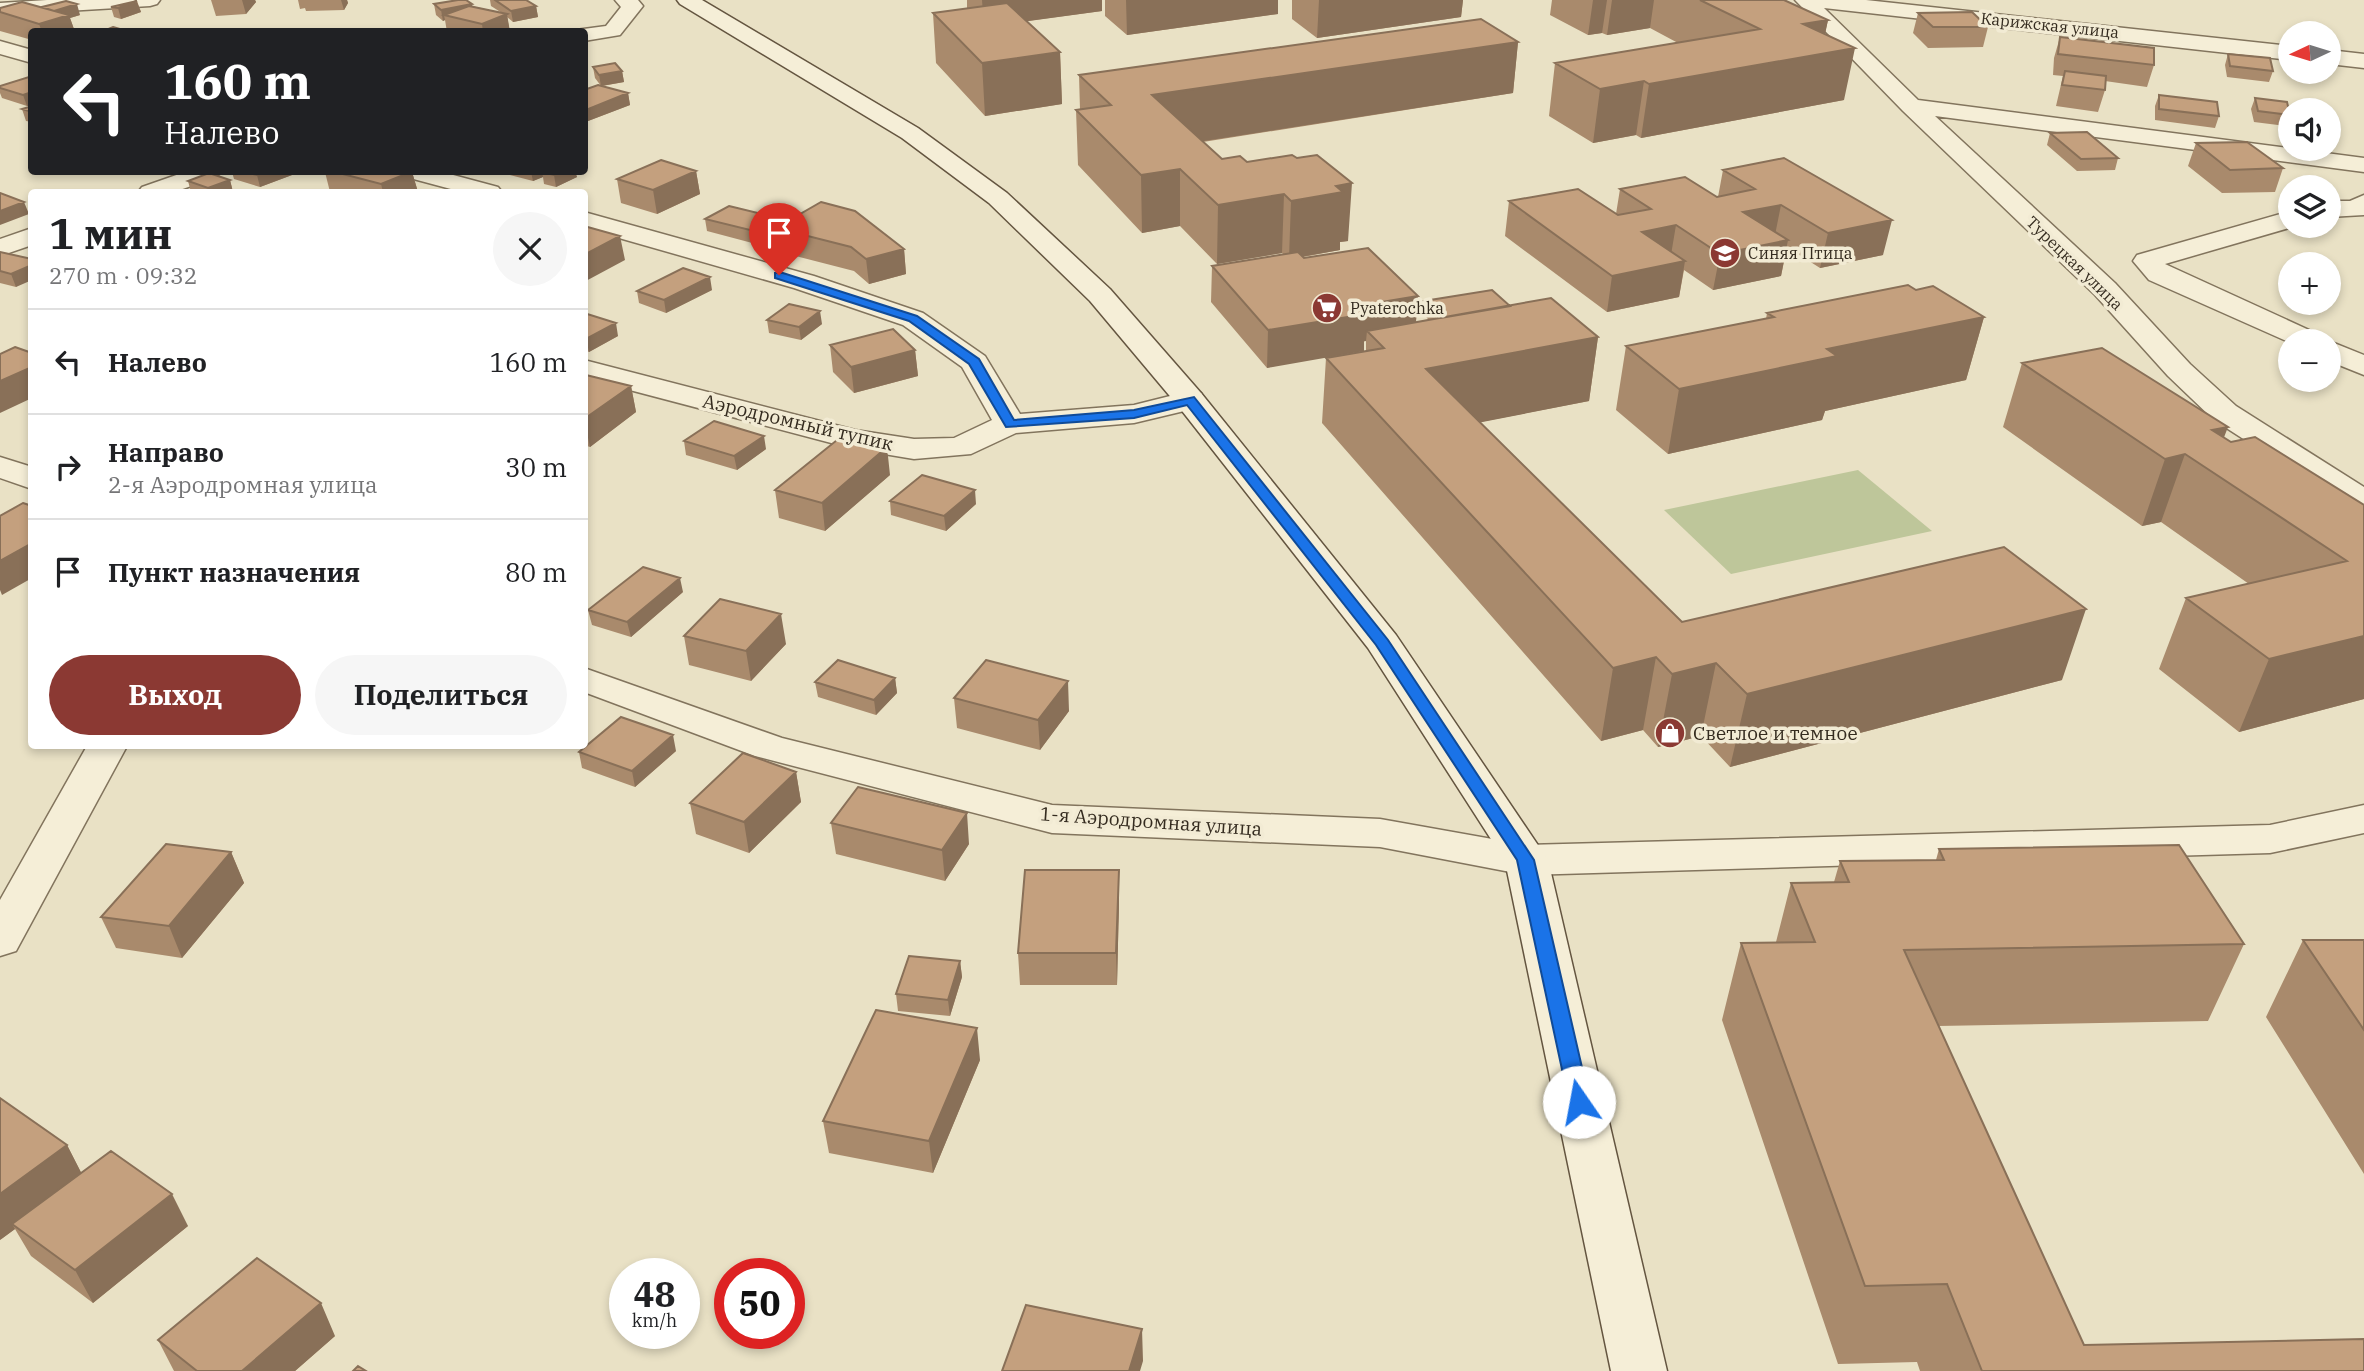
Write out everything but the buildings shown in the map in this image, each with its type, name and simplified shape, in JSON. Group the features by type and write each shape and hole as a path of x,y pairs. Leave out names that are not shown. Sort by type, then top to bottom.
{"street":[{"path":"0,9 82,1 150,0"},
{"path":"588,34 612,31 633,6 625,0"},
{"path":"687,0 910,133 999,198 1100,295 1190,400 1383,643 1525,860 1639,1371"},
{"name":"Турецкая улица","path":"1805,0 1911,106 2105,289 2179,370 2225,413 2364,502"},
{"name":"Карижская улица","path":"1810,0 2278,52"},
{"path":"0,47 28,56"},
{"path":"2342,58 2364,61"},
{"path":"1911,106 2364,165"},
{"path":"160,189 199,175"},
{"path":"426,175 478,189"},
{"path":"2341,209 2361,208"},
{"path":"588,221 803,282 913,319 974,362 1010,424 1134,414 1190,400"},
{"path":"2278,223 2147,261 2159,274 2283,329"},
{"path":"0,248 28,238"},
{"path":"2341,355 2364,366"},
{"name":"Аэродромный тупик","path":"588,370 854,439 914,449 960,447 1010,424"},
{"path":"0,467 28,478"},
{"name":"1-я Аэродромная улица","path":"588,680 769,747 1052,819 1380,833 1525,860 2270,839 2364,819"},
{"path":"0,940 105,749"}],"green space":[{"path":"1858,470 1932,531 1731,574 1664,510"}],"place":[{"name":"Синяя Птица","path":"1725,253"},
{"name":"Pyaterochka","path":"1327,308"},
{"name":"Светлое и темное","path":"1670,733"}],"route":[{"path":"779,275 913,319 974,362 1010,424 1134,414 1190,400 1383,643 1525,860 1579,1102"}]}
